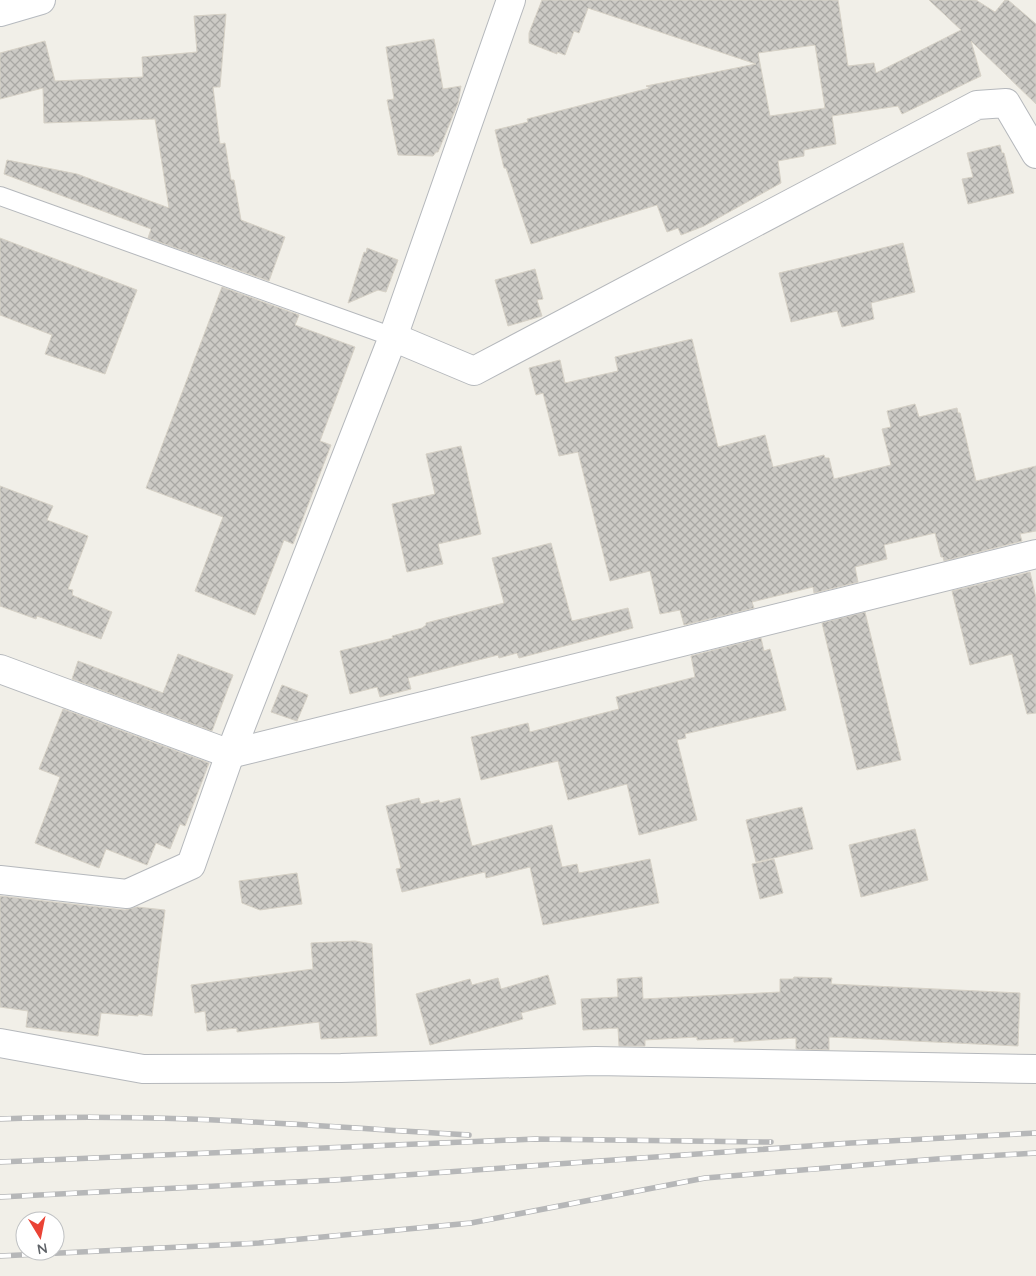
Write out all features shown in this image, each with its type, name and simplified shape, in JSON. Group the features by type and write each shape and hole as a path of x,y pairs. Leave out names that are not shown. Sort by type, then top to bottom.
{"street":[{"path":"0,12 42,0"},
{"path":"0,880 127,894 191,866 230,754 393,337 511,0"},
{"path":"393,337 474,371 977,105 1006,103 1036,154"},
{"path":"0,669 230,754 1036,554"},
{"path":"0,1043 143,1069 341,1068 595,1062 1036,1069"}],"lane":[{"path":"0,196 393,337"}],"building":[{"path":"542,0 838,0 848,66 874,63 876,73 961,30 929,0 976,0 995,12 1005,0 1008,0 1036,24 1036,104 971,41 981,76 902,114 898,106 832,116 836,144 804,150 804,156 778,161 781,183 704,226 681,235 678,228 667,232 657,205 531,244 506,168 504,168 495,130 528,122 527,119 650,88 646,86 756,64 588,8 579,33 574,31 565,55 557,52 557,54 529,43 529,33","holes":["815,45 825,108 770,116 758,53"]},
{"path":"226,14 220,87 213,87 220,144 225,143 231,180 234,180 241,220 285,237 269,281 148,238 151,229 4,174 7,160 77,174 169,208 155,119 44,123 43,88 0,99 0,53 45,41 55,81 143,77 142,57 197,52 194,16"},
{"path":"434,39 443,89 461,86 458,103 438,152 433,156 398,155 387,100 394,99 386,47"},
{"path":"1000,145 1002,153 1004,153 1014,193 968,204 962,179 973,177 967,153"},
{"path":"0,238 137,290 105,374 45,354 52,335 0,315"},
{"path":"903,243 915,292 871,303 874,319 842,327 837,311 791,322 779,273"},
{"path":"367,248 398,260 386,292 378,290 348,303 364,252 366,253"},
{"path":"535,269 543,299 537,300 542,316 508,326 495,280"},
{"path":"222,287 299,315 295,325 355,347 320,441 331,445 293,544 284,540 255,615 195,591 223,517 146,488"},
{"path":"692,339 718,447 765,435 773,467 824,455 825,458 829,458 834,479 891,465 882,429 891,427 887,411 915,404 919,417 957,408 958,413 960,413 976,481 1036,466 1036,531 1020,534 1022,541 944,561 943,557 941,557 935,533 884,545 887,559 855,567 858,582 814,593 813,587 752,602 754,608 684,625 680,610 660,614 650,571 610,581 578,452 559,456 543,393 536,395 529,368 560,360 565,383 618,371 615,357"},
{"path":"461,446 481,534 438,544 443,564 407,572 392,504 435,494 426,454"},
{"path":"0,486 53,506 47,520 88,536 68,589 73,590 72,595 112,612 101,639 37,616 36,619 0,606"},
{"path":"551,543 572,621 628,608 633,628 519,658 517,653 499,658 498,655 408,678 411,689 380,697 377,687 350,694 340,651 393,638 392,636 422,628 426,623 504,603 492,558"},
{"path":"1030,572 1036,598 1036,713 1027,714 1012,654 970,665 952,591"},
{"path":"865,612 901,760 857,770 822,623"},
{"path":"761,638 764,651 770,649 786,710 685,734 686,738 677,740 697,820 639,835 627,784 568,800 558,761 481,780 471,737 528,723 530,732 619,709 616,697 695,677 691,656"},
{"path":"178,654 233,675 212,731 72,679 78,661 163,693"},
{"path":"282,685 308,695 297,721 271,712"},
{"path":"63,709 209,763 185,826 180,824 170,849 156,843 147,865 106,849 99,868 35,843 60,777 39,769"},
{"path":"419,798 421,804 439,800 440,803 460,798 472,846 552,825 562,867 577,864 579,873 650,859 659,903 543,925 530,867 486,878 485,872 402,892 396,869 401,868 386,806"},
{"path":"802,807 813,849 756,862 746,820"},
{"path":"915,829 928,880 861,897 849,845"},
{"path":"774,859 783,893 760,899 752,864"},
{"path":"297,873 302,904 260,910 242,903 239,881"},
{"path":"0,896 125,910 137,907 165,910 152,1016 101,1013 98,1036 26,1027 28,1011 0,1007"},
{"path":"355,941 372,944 377,1036 321,1039 319,1022 237,1032 237,1028 207,1031 205,1011 195,1013 191,985 313,969 311,943"},
{"path":"548,975 556,1004 521,1013 523,1019 430,1045 416,994 470,979 472,985 498,978 501,989"},
{"path":"642,977 643,999 780,992 780,979 793,979 794,977 832,978 831,984 1020,993 1018,1046 829,1037 829,1050 796,1049 796,1038 734,1042 734,1038 697,1040 697,1037 645,1040 645,1046 619,1046 618,1028 583,1030 581,999 618,997 617,979"}],"railway":[{"path":"0,1119 118,1117 235,1121 469,1135"},
{"path":"0,1197 335,1180 851,1143 1036,1133"},
{"path":"0,1162 535,1139 771,1142"},
{"path":"0,1256 259,1243 471,1223 705,1178 1036,1153"}]}
